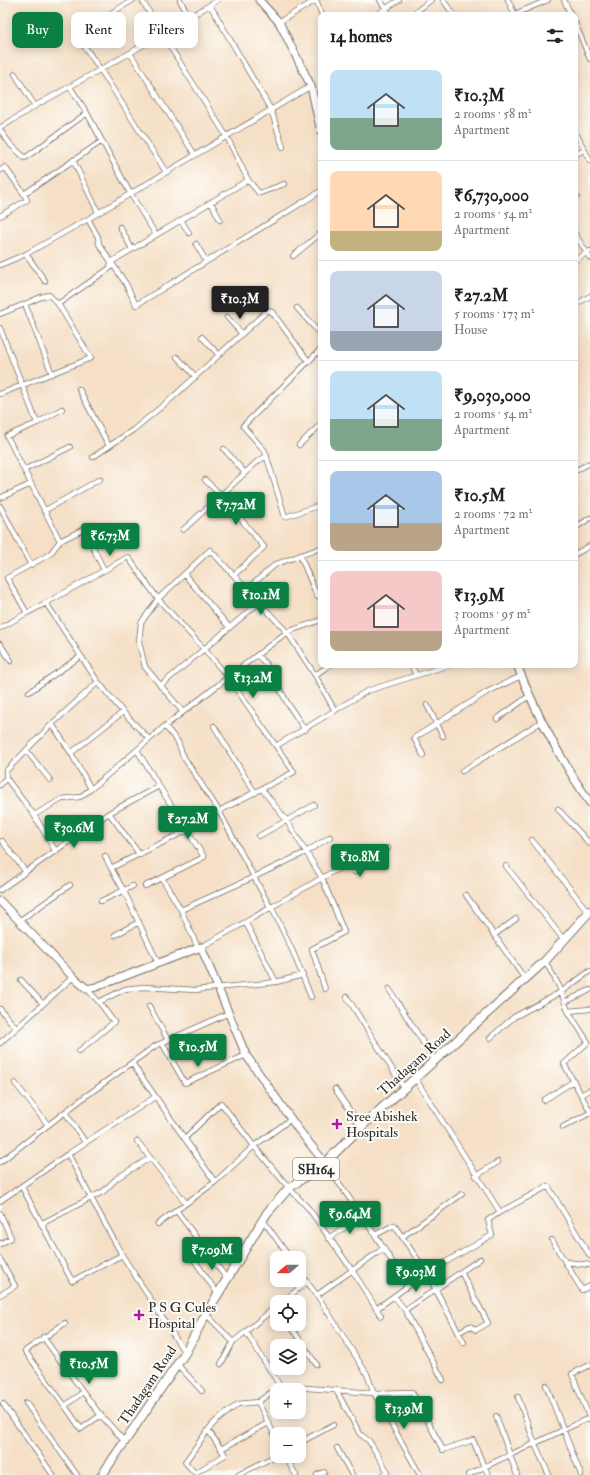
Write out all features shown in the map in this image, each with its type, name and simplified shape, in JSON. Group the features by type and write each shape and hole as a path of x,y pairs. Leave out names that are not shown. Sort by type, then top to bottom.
{"main road":[{"name":"Thadagam Road","path":"102,1475 185,1353 206,1314 267,1213 289,1188 325,1162 361,1127 545,961 590,912"}],"street":[{"path":"133,0 76,34 166,172"},
{"path":"142,0 149,12"},
{"path":"180,0 186,12"},
{"path":"198,12 218,0"},
{"path":"259,0 278,22 310,86 318,119"},
{"path":"278,22 316,0 321,12"},
{"path":"380,0 388,12"},
{"path":"381,12 399,0"},
{"path":"417,11 431,0"},
{"path":"443,0 452,12"},
{"path":"508,0 514,12"},
{"path":"522,12 548,0"},
{"path":"564,0 570,12"},
{"path":"210,5 271,110 283,147"},
{"path":"578,30 590,59"},
{"path":"87,113 25,158 11,145 0,129 35,106 138,48"},
{"path":"171,48 227,136 248,180 259,193 284,184"},
{"path":"130,53 195,155"},
{"path":"14,74 35,106"},
{"path":"0,265 26,254 88,219 310,86"},
{"path":"70,87 87,113 130,193 156,235"},
{"path":"314,102 318,100"},
{"path":"578,138 590,161"},
{"path":"24,194 102,141"},
{"path":"578,153 584,150"},
{"path":"73,160 98,212"},
{"path":"0,171 5,167 27,200 0,216"},
{"path":"58,304 110,268 111,262 248,180"},
{"path":"88,219 98,237 99,244 126,284 136,305 318,192"},
{"path":"211,202 220,220"},
{"path":"181,220 189,233"},
{"path":"120,227 132,249"},
{"path":"292,256 318,235"},
{"path":"578,238 589,252 590,258"},
{"path":"196,244 206,261"},
{"path":"578,258 589,252"},
{"path":"26,254 45,281"},
{"path":"0,314 41,296 49,296 58,304 91,358 0,394"},
{"path":"578,303 590,296"},
{"path":"25,304 52,374"},
{"path":"297,308 318,332"},
{"path":"93,457 133,430 161,408 268,310 272,312 309,362"},
{"path":"227,317 242,334"},
{"path":"0,328 37,423"},
{"path":"202,337 218,356"},
{"path":"318,352 243,426 265,451 285,517 318,506"},
{"path":"177,357 196,377"},
{"path":"79,389 109,446"},
{"path":"60,541 7,436 37,423 62,409"},
{"path":"299,445 318,427"},
{"path":"24,470 70,447"},
{"path":"224,449 245,473"},
{"path":"182,530 258,461 267,456"},
{"path":"578,469 590,463"},
{"path":"44,511 100,479"},
{"path":"205,480 221,495 264,547 234,575"},
{"path":"0,498 31,484"},
{"path":"0,506 31,565"},
{"path":"578,526 590,518"},
{"path":"27,613 7,578 50,554 60,541 84,528 104,570"},
{"path":"578,552 590,546"},
{"path":"248,589 276,564 318,549"},
{"path":"183,712 145,666 139,642 140,623 158,599 210,550 248,589 286,632 315,675 335,711"},
{"path":"300,555 317,596"},
{"path":"0,628 128,557 158,599 228,677 294,772 219,811 188,830 112,868"},
{"path":"184,574 229,627"},
{"path":"160,686 260,602"},
{"path":"46,603 98,682 149,740"},
{"path":"34,815 62,799 80,797 165,726 286,632 318,621"},
{"path":"0,644 11,661"},
{"path":"257,655 266,664 304,730"},
{"path":"29,692 81,656"},
{"path":"315,675 326,668"},
{"path":"412,668 416,675"},
{"path":"276,746 366,691 439,668"},
{"path":"518,668 541,722 556,750 590,803"},
{"path":"423,755 414,738 487,692 521,676"},
{"path":"56,852 34,815 6,778 6,771 52,724 98,682"},
{"path":"497,719 529,696"},
{"path":"427,705 443,736"},
{"path":"71,753 123,712"},
{"path":"462,771 541,722"},
{"path":"52,724 71,753 91,789"},
{"path":"165,726 178,742 183,756 219,811 271,906 304,975 311,997"},
{"path":"214,726 255,793"},
{"path":"26,750 50,780"},
{"path":"137,750 204,857 145,886"},
{"path":"0,785 6,778"},
{"path":"0,890 56,852 109,813 159,786"},
{"path":"262,789 287,821 322,878 344,932 312,949 325,990"},
{"path":"259,836 314,805"},
{"path":"558,809 590,844"},
{"path":"109,813 140,855"},
{"path":"180,910 306,852 330,837"},
{"path":"532,840 590,912"},
{"path":"2,841 26,872"},
{"path":"87,989 200,948 246,923 271,906 348,863 355,872 388,848"},
{"path":"104,856 124,891 158,963"},
{"path":"506,866 564,940"},
{"path":"162,878 200,948 246,1055 291,1119 325,1162 408,1286 376,1309"},
{"path":"19,921 70,886"},
{"path":"102,902 133,886"},
{"path":"466,895 525,979"},
{"path":"0,901 73,977 87,989 114,1022 79,1051"},
{"path":"494,935 516,919"},
{"path":"115,935 139,922"},
{"path":"246,923 276,982"},
{"path":"545,961 561,992 568,1011 588,1042 564,1064 590,1112 563,1127"},
{"path":"490,1038 514,1017 561,992 590,971"},
{"path":"99,1002 124,989 145,987 195,990 276,982 304,975"},
{"path":"0,1042 73,977"},
{"path":"22,980 43,1004"},
{"path":"389,989 435,1061"},
{"path":"565,1002 590,990"},
{"path":"347,997 404,1088"},
{"path":"149,1006 168,1040"},
{"path":"0,1009 16,1028"},
{"path":"568,1011 590,1009"},
{"path":"0,1162 155,1046 229,1013"},
{"path":"162,1042 185,1083 246,1055"},
{"path":"132,1063 215,1182"},
{"path":"415,1078 500,1212"},
{"path":"544,1100 574,1081"},
{"path":"15,1084 48,1125"},
{"path":"335,1089 361,1127"},
{"path":"581,1095 590,1090"},
{"path":"0,1201 155,1096"},
{"path":"185,1138 221,1103 254,1146 289,1188 309,1209 352,1270 381,1316"},
{"path":"65,1112 85,1142"},
{"path":"158,1224 215,1182 254,1146 291,1119"},
{"path":"137,1141 186,1203"},
{"path":"68,1154 122,1254 185,1353"},
{"path":"41,1224 104,1191 117,1178 150,1158"},
{"path":"476,1176 498,1162"},
{"path":"426,1273 492,1235 488,1220 548,1186 590,1256"},
{"path":"22,1187 72,1281 122,1254"},
{"path":"402,1237 462,1194"},
{"path":"176,1210 228,1279"},
{"path":"0,1213 11,1238 0,1244"},
{"path":"328,1238 363,1217"},
{"path":"263,1220 285,1251"},
{"path":"375,1235 394,1225 436,1289 464,1343"},
{"path":"552,1240 582,1290 590,1286"},
{"path":"317,1295 384,1248"},
{"path":"192,1256 218,1294"},
{"path":"0,1259 15,1286 0,1295"},
{"path":"405,1310 480,1259"},
{"path":"566,1262 590,1265"},
{"path":"459,1332 470,1326 476,1330 488,1323 461,1272"},
{"path":"291,1295 307,1282 317,1295 367,1374 374,1393 420,1475"},
{"path":"394,1296 405,1310 442,1380"},
{"path":"221,1364 233,1342 270,1313"},
{"path":"206,1314 233,1342"},
{"path":"66,1323 43,1337 25,1351 82,1429 101,1415"},
{"path":"293,1331 316,1364"},
{"path":"246,1332 278,1383"},
{"path":"43,1337 101,1415 125,1442"},
{"path":"177,1364 202,1391"},
{"path":"468,1475 589,1419 572,1374 590,1365"},
{"path":"546,1385 581,1475"},
{"path":"306,1388 374,1393 412,1392 443,1450 473,1440 484,1467 489,1475"},
{"path":"336,1390 360,1434 369,1440 388,1472 383,1475"},
{"path":"65,1406 84,1392"},
{"path":"208,1430 225,1455 195,1473 185,1462 208,1430 215,1422 238,1404 258,1402 270,1393"},
{"path":"518,1397 535,1444 549,1475"},
{"path":"258,1402 270,1427"},
{"path":"26,1403 77,1475"},
{"path":"3,1404 53,1475"},
{"path":"496,1416 517,1475"},
{"path":"221,1449 268,1423"},
{"path":"306,1439 333,1425"},
{"path":"337,1448 352,1475"},
{"path":"238,1475 270,1459"},
{"path":"289,1463 296,1475"},
{"path":"317,1475 324,1472"}],"place":[{"name":"Sree Abishek Hospitals","path":"337,1124"},
{"name":"P S G Cules Hospital","path":"139,1315"}]}
